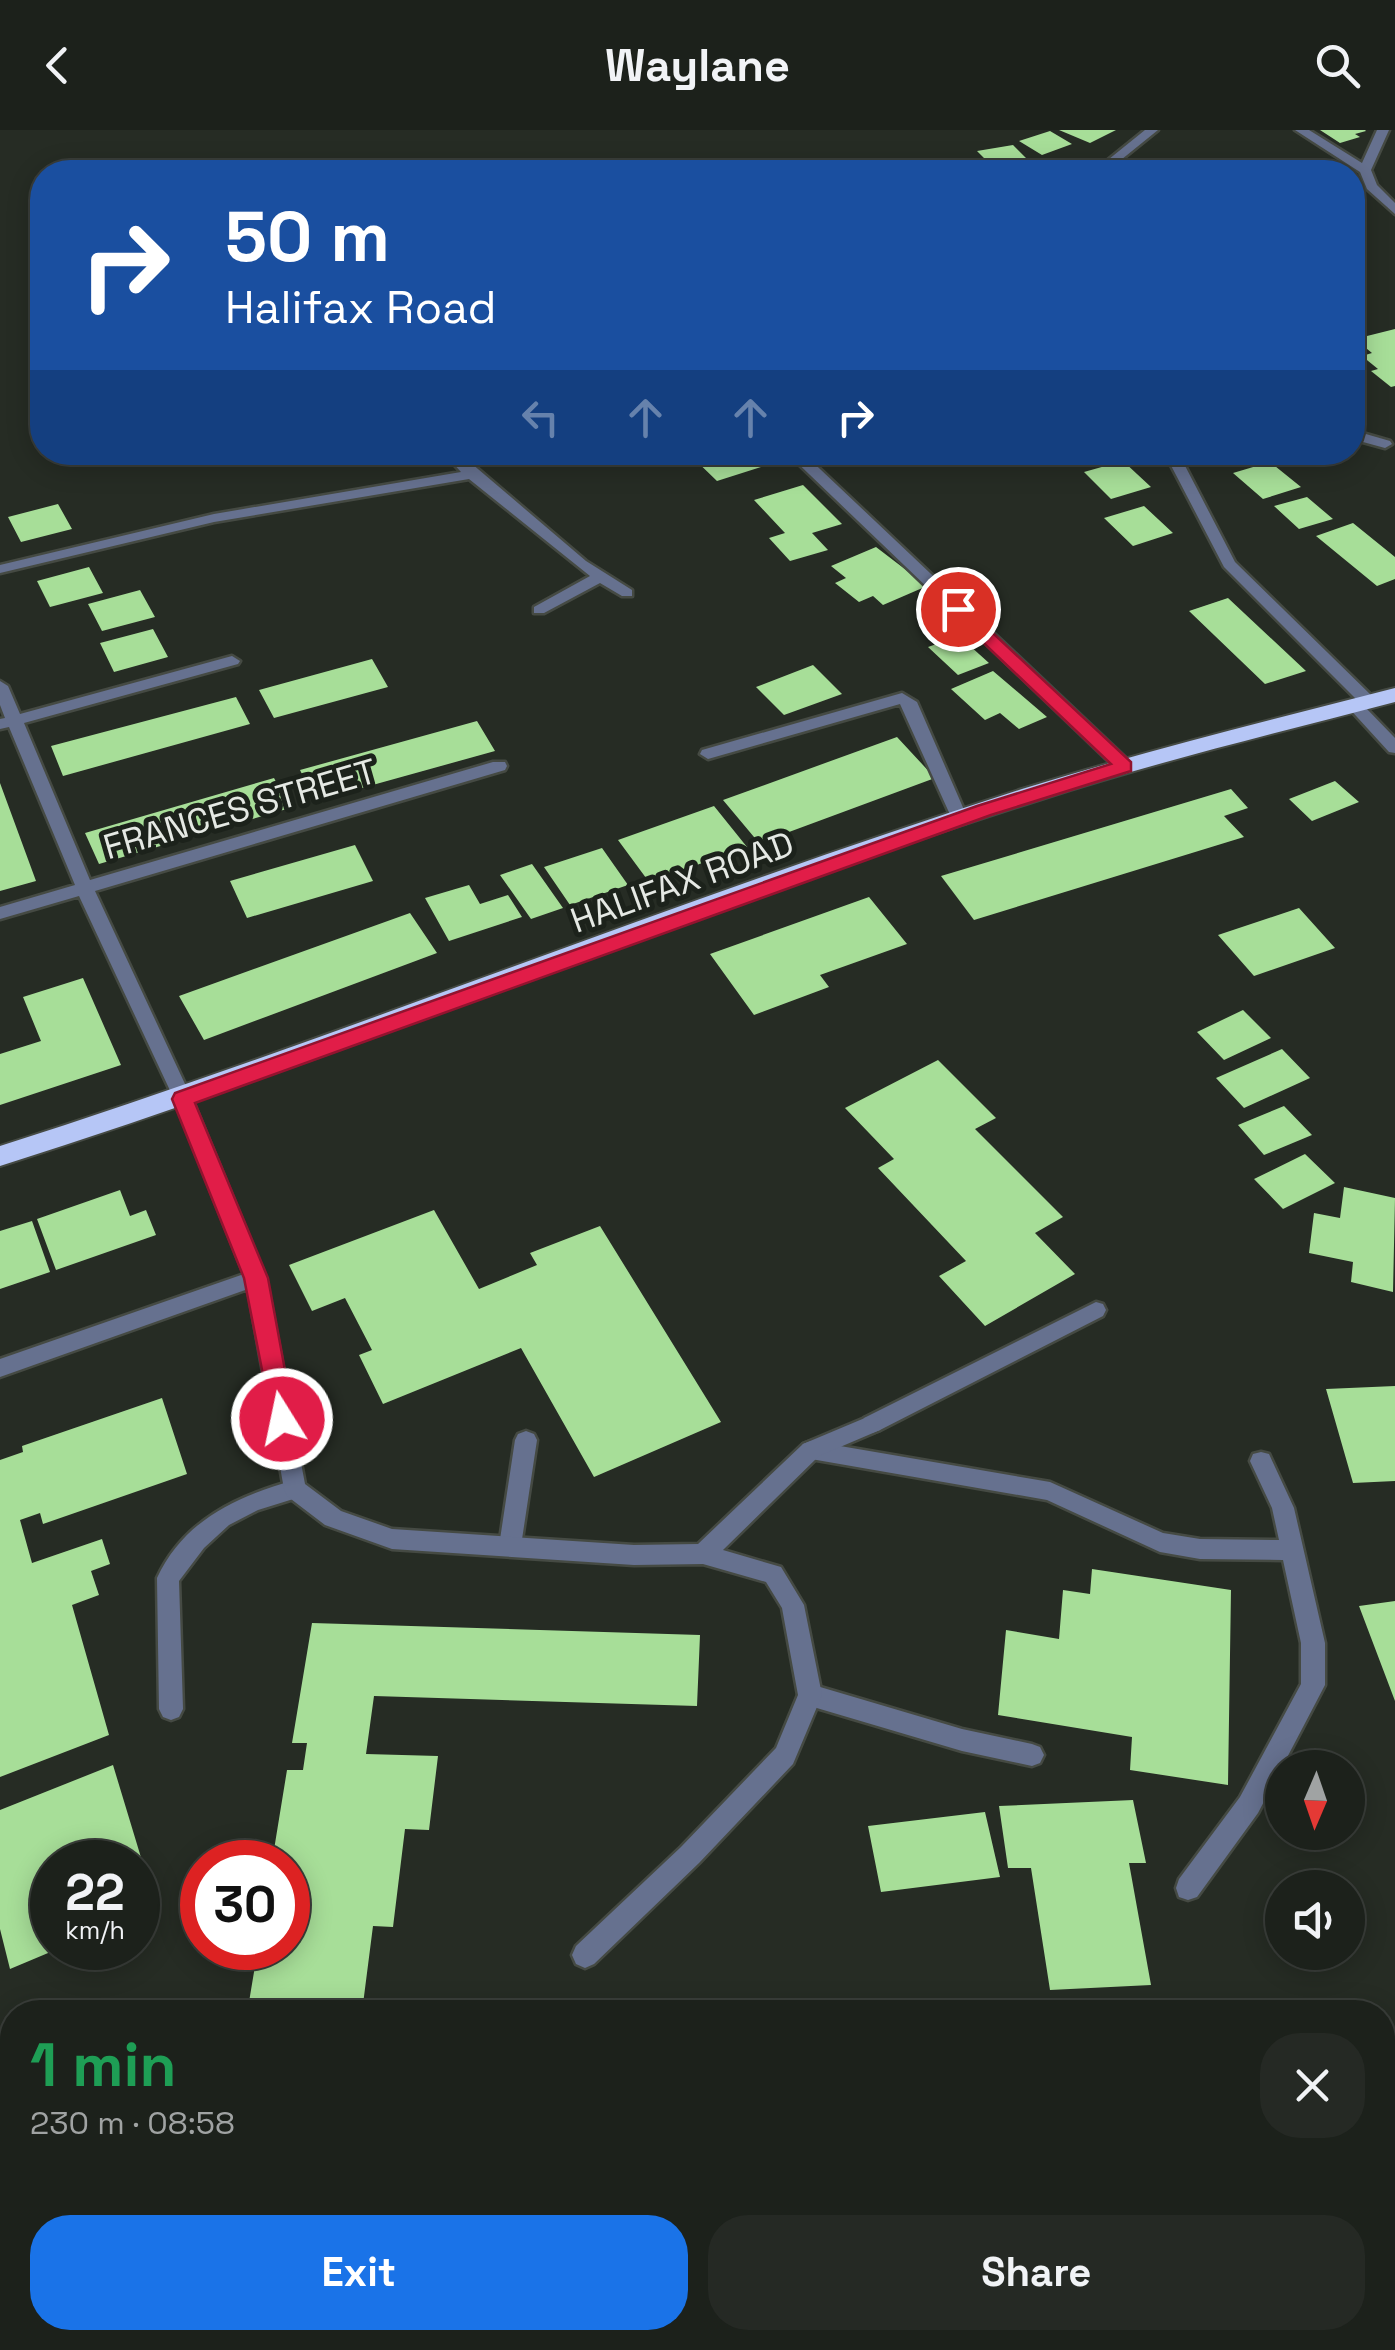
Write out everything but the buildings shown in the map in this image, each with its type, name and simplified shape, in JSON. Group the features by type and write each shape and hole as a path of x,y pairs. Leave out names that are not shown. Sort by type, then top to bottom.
{"highway":[{"name":"HALIFAX ROAD","path":"0,1156 183,1099 960,819 1124,766 1395,695"}],"street":[{"path":"1114,160 1152,130"},
{"path":"1301,130 1349,160"},
{"path":"1383,130 1365,170 1371,186 1395,210"},
{"path":"1365,438 1385,444"},
{"path":"463,465 600,576 628,592"},
{"path":"807,465 1124,766"},
{"path":"1178,465 1229,564 1362,704 1395,748"},
{"path":"0,569 214,518 472,474"},
{"path":"539,610 600,576"},
{"path":"7,722 232,661"},
{"path":"0,686 7,722 183,1099 256,1278 295,1489 333,1518 392,1539 634,1555 703,1554 774,1574 793,1605 810,1695 784,1756 690,1855 585,1955"},
{"path":"708,754 902,698 909,702 960,819"},
{"name":"FRANCES STREET","path":"0,913 498,766"},
{"path":"0,1368 256,1278"},
{"path":"703,1554 811,1450 872,1424 1096,1310"},
{"path":"510,1546 526,1440"},
{"path":"811,1450 1050,1491 1160,1542 1200,1550 1292,1550"},
{"path":"1188,1888 1249,1805 1312,1686 1313,1643 1283,1508 1261,1460"},
{"path":"171,1710 168,1578 220,1516 245,1502 295,1489"},
{"path":"810,1695 962,1740 1032,1755"}],"route":[{"path":"282,1419 256,1278 183,1099 984,810 1124,766 958,609"}]}
